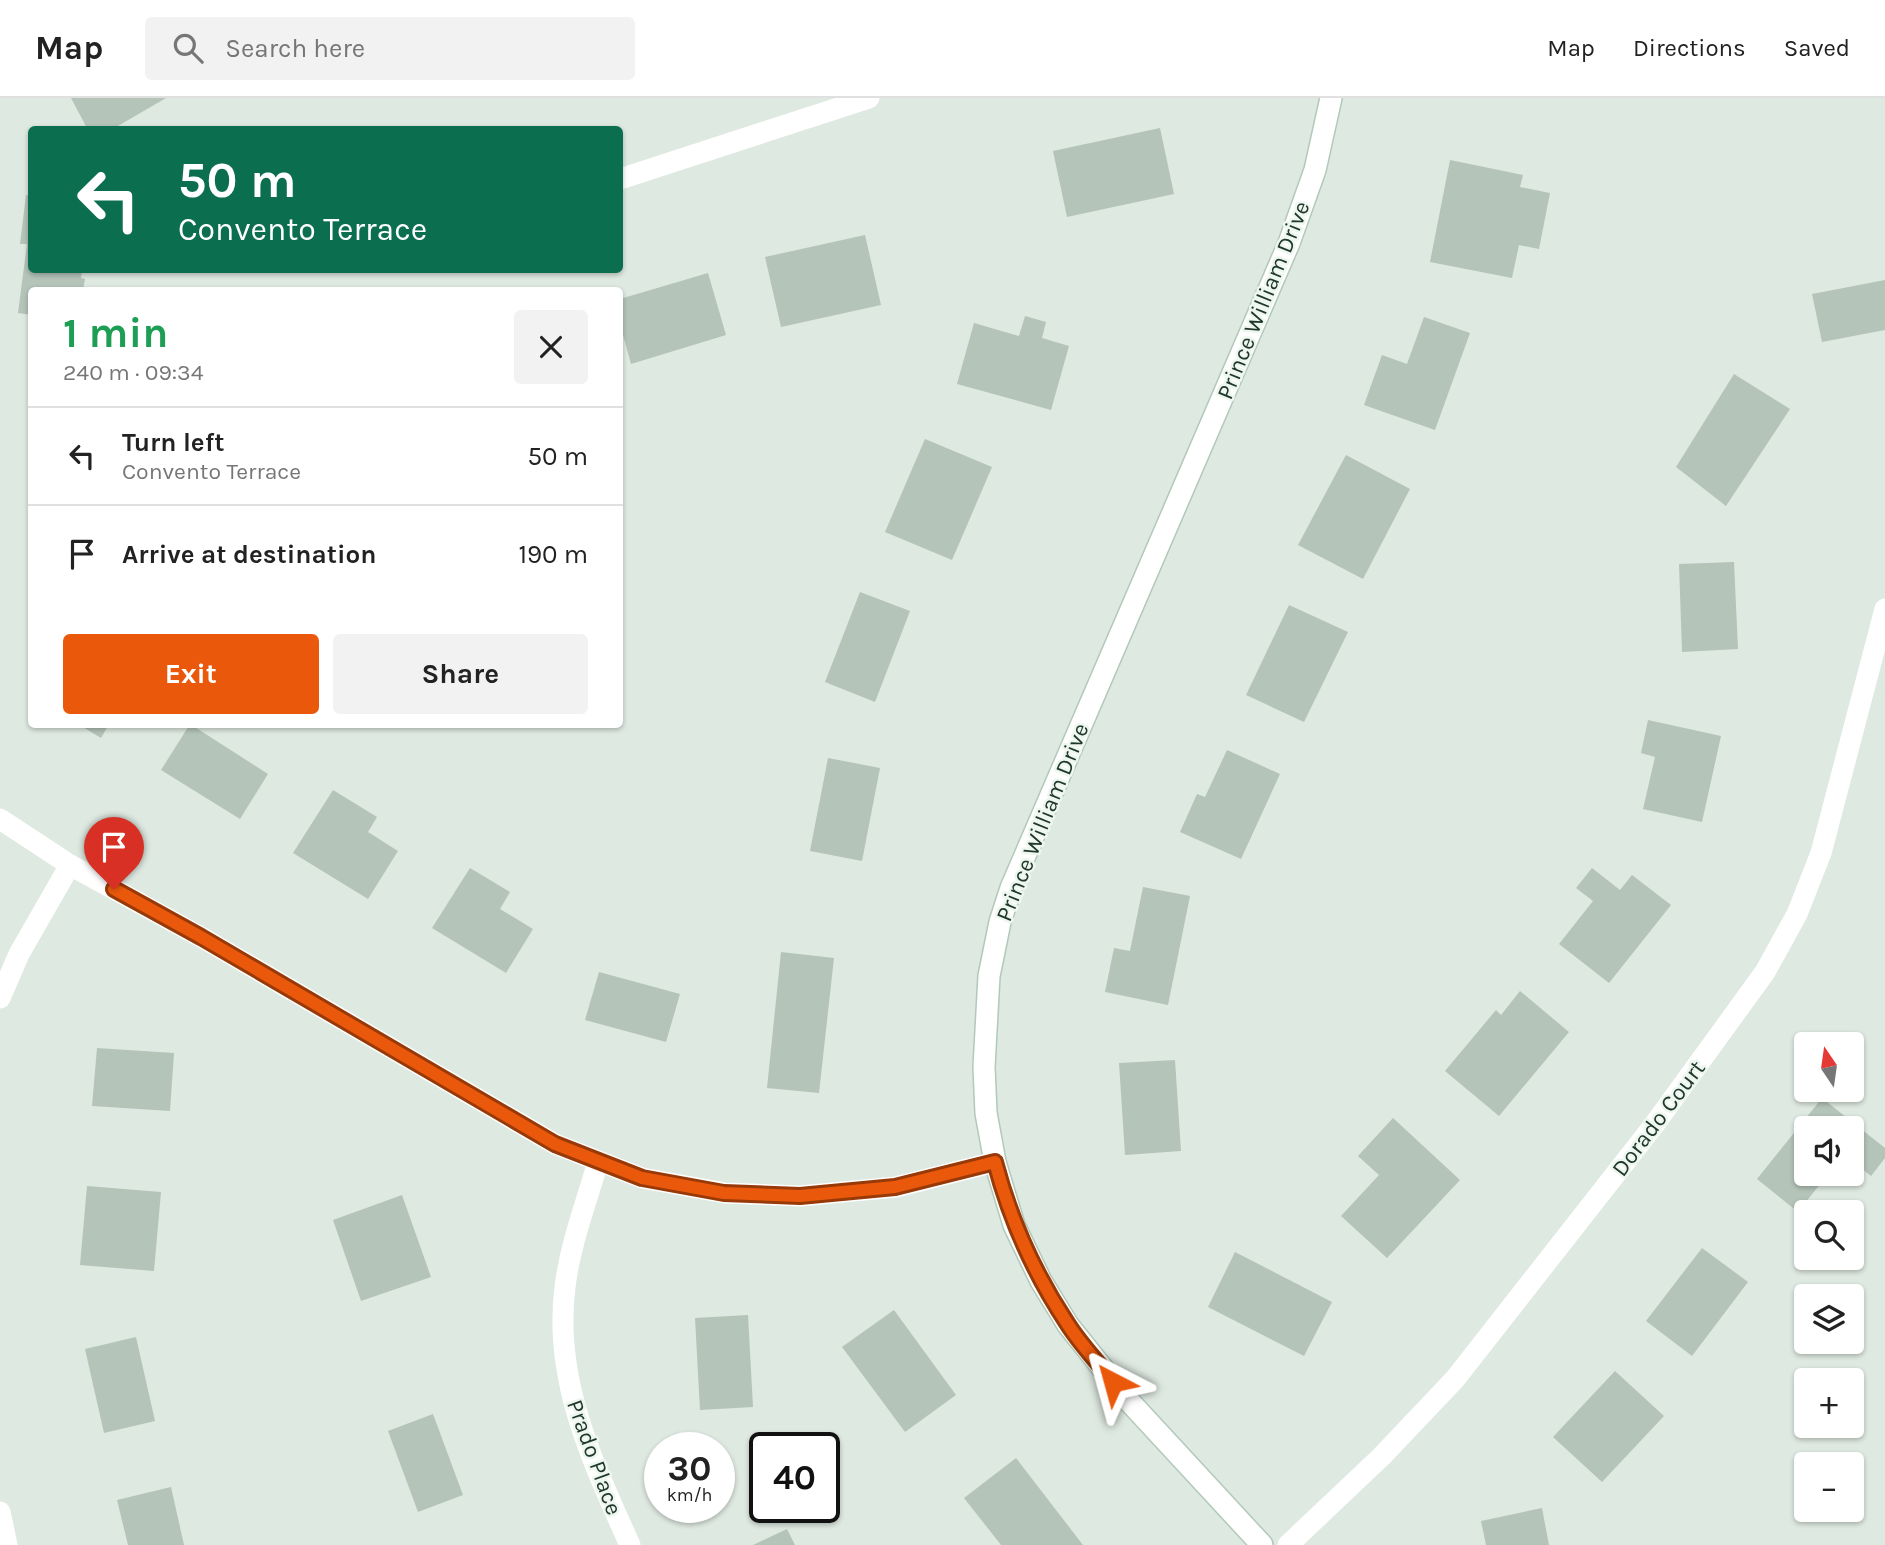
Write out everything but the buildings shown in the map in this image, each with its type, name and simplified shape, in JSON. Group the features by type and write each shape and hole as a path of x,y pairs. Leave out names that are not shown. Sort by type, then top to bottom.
{"street":[{"path":"623,178 869,98"},
{"name":"Prince William Drive","path":"1262,1545 1128,1401 1068,1325 1041,1281 1014,1225 995,1162 986,1113 984,1067 989,976 1000,922 1038,821 1289,243 1315,170 1331,98"},
{"name":"Dorado Court","path":"1288,1545 1382,1456 1455,1379 1654,1125 1765,972 1797,914 1821,853 1885,609"},
{"path":"0,819 70,865 201,937 555,1144 642,1178 724,1193 800,1196 895,1187 995,1162"},
{"path":"0,998 31,932 70,865"},
{"name":"Prado Place","path":"598,1162 576,1235 565,1288 564,1342 567,1377 585,1440 629,1545"},
{"path":"0,1512 7,1545"}],"route":[{"path":"114,889 555,1144 642,1178 724,1193 800,1196 895,1187 995,1162 1014,1225 1041,1281 1068,1325 1113,1382"}]}
